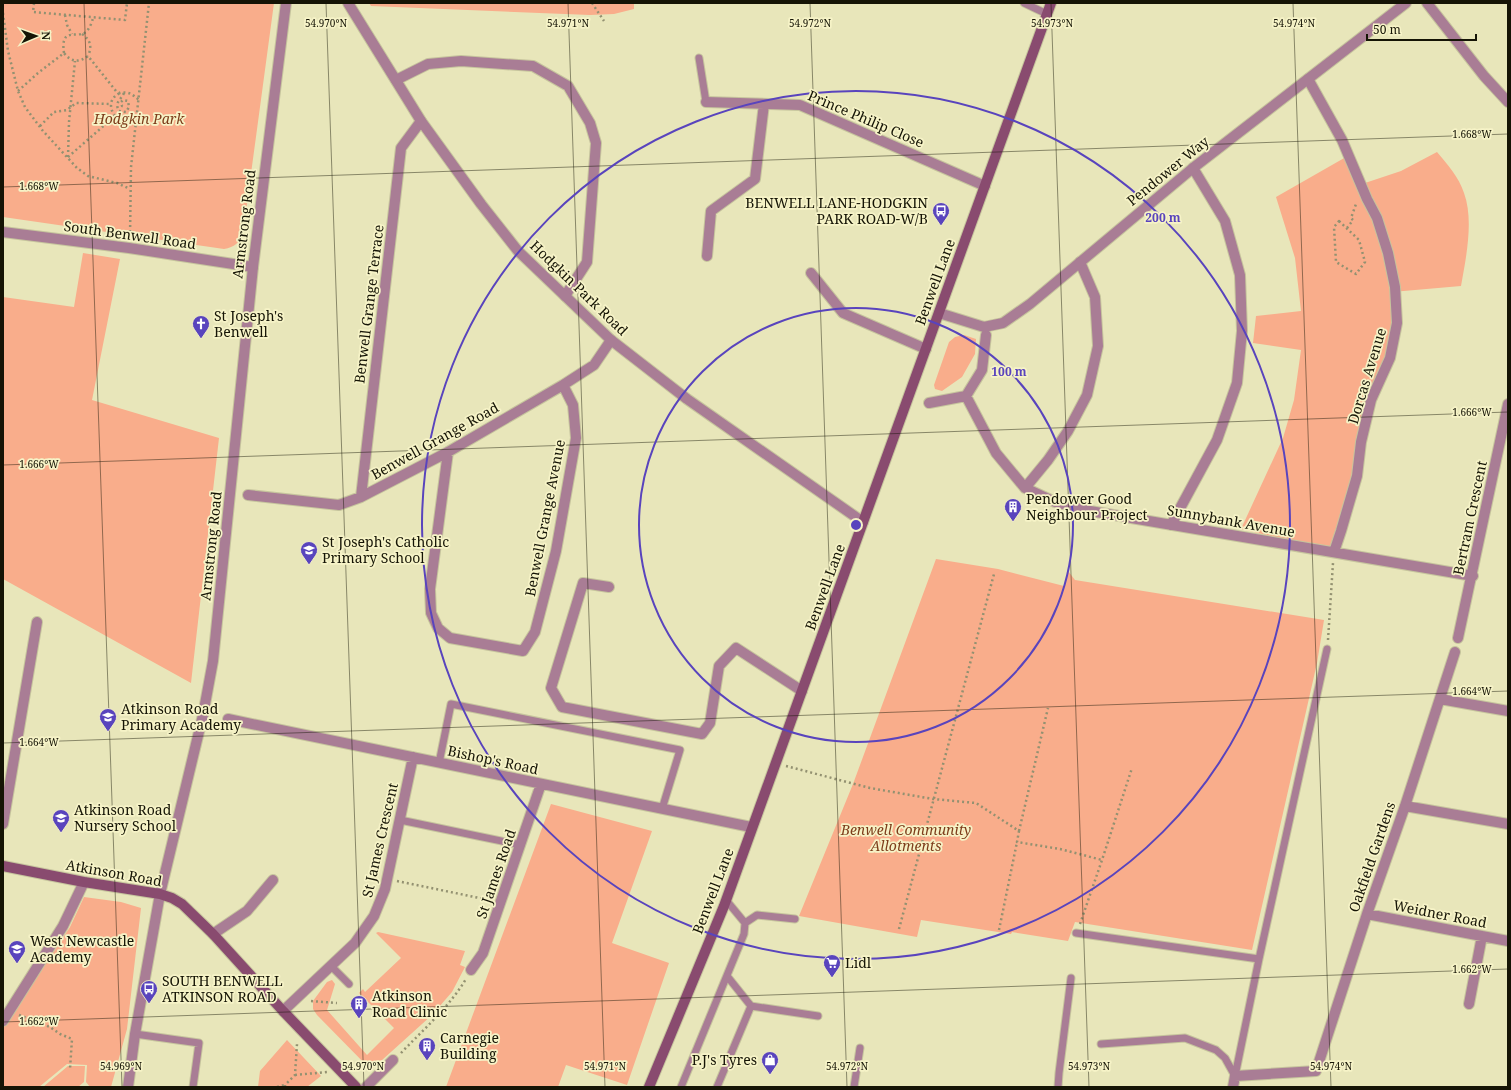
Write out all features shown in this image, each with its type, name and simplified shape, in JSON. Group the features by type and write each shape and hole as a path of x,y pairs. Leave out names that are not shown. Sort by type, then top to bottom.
{"main road":[{"name":"Benwell Lane","path":"649,1087 726,900 1050,3"},
{"name":"Atkinson Road","path":"3,866 84,882 160,894 172,898 182,904 213,934 283,1011 356,1087"}],"street":[{"name":"Armstrong Road","path":"128,1087 160,894 203,715 213,661 253,267 286,3"},
{"name":"Hodgkin Park Road","path":"348,3 421,121 480,204 518,251 611,340 687,399 863,522"},
{"name":"Pendower Way","path":"939,313 984,327 1003,322 1030,304 1193,168 1406,3"},
{"path":"1427,3 1484,76 1508,102"},
{"path":"396,80 428,64 461,61 533,66 568,86 590,123 596,143 587,262 564,296"},
{"name":"Dorcas Avenue","path":"1308,79 1342,140 1377,218 1388,253 1395,287 1398,323 1390,358 1371,400 1361,442 1357,476 1334,552"},
{"name":"Prince Philip Close","path":"706,102 800,105 985,186"},
{"path":"707,256 711,211 755,179 764,104"},
{"name":"Benwell Grange Terrace","path":"361,497 401,148 421,121"},
{"path":"1171,525 1218,440 1237,383 1242,331 1240,275 1225,221 1193,168"},
{"name":"South Benwell Road","path":"3,232 129,248 253,267"},
{"path":"1025,488 1048,460 1068,431 1087,395 1098,346 1095,297 1080,262"},
{"path":"812,273 843,313 926,349"},
{"path":"928,403 966,396 982,370 986,335"},
{"name":"Benwell Grange Road","path":"248,495 339,506 361,497 448,452 563,385 594,365 611,340"},
{"name":"Benwell Grange Avenue","path":"448,452 430,589 431,613 438,628 450,638 523,651 535,632 556,551 576,438 573,405 563,385"},
{"name":"Sunnybank Avenue","path":"966,396 996,453 1025,488 1055,502 1090,511 1473,576"},
{"name":"Bertram Crescent","path":"1458,638 1473,576 1508,404"},
{"path":"609,587 582,583 551,688 562,707 702,734 710,722 719,666 736,648 802,691"},
{"path":"3,824 4,806 37,622"},
{"name":"Oakfield Gardens","path":"1235,1076 1316,1071 1455,652"},
{"path":"1440,699 1508,711"},
{"name":"Bishop's Road","path":"228,719 752,827"},
{"name":"St James Crescent","path":"283,1011 355,943 374,916 388,879 413,757"},
{"name":"St James Road","path":"471,970 483,953 541,784"},
{"path":"1405,806 1508,824"},
{"path":"213,934 247,911 273,880"},
{"path":"3,1021 63,926 84,882"},
{"name":"Weidner Road","path":"1367,914 1508,941"},
{"path":"1469,1004 1482,936"},
{"path":"366,1087 393,1060"},
{"path":"1233,1087 1235,1076"}],"lane":[{"path":"1024,3 1046,14"},
{"path":"699,58 706,102"},
{"path":"1235,1076 1327,649"},
{"path":"439,763 451,704 680,750 662,809"},
{"path":"400,820 521,844"},
{"path":"681,1087 744,934 745,923 726,900"},
{"path":"745,923 757,915 795,919"},
{"path":"1076,933 1259,959"},
{"path":"331,966 349,984"},
{"path":"727,976 751,1006 818,1016"},
{"path":"1058,1087 1072,978"},
{"path":"717,1087 751,1006"},
{"path":"136,1034 199,1043 193,1087"},
{"path":"1101,1044 1185,1038 1216,1050 1225,1058 1235,1076"},
{"path":"854,1087 860,1048"}],"path":[{"path":"34,3 33,12 126,20 127,3"},
{"path":"131,233 131,167 149,3"},
{"path":"592,3 604,20"},
{"path":"3,13 8,51 18,91 25,107 77,168 88,176 117,182 130,190"},
{"path":"65,15 67,25 72,34"},
{"path":"82,34 89,40 91,45 88,56 83,60 75,61 68,58 64,53 64,41 72,34 82,34 86,32 89,29 93,18"},
{"path":"18,91 64,53"},
{"path":"88,56 120,93"},
{"path":"68,157 75,61"},
{"path":"137,115 126,119 115,116 111,108 111,104 114,97 124,92 132,94 139,100"},
{"path":"124,92 117,101 119,111 126,112 130,107 128,101 123,100 121,102 122,106 124,106"},
{"path":"40,126 54,112 67,110 76,103 111,104"},
{"path":"68,157 115,116"},
{"path":"1347,228 1353,220 1352,218 1357,198 1366,195"},
{"path":"1338,221 1347,228 1359,240 1365,262 1356,274 1336,262 1334,227 1338,221"},
{"path":"1327,649 1334,552"},
{"path":"900,929 933,799 994,574"},
{"path":"999,930 1019,831 1048,708"},
{"path":"776,763 870,788 933,799 976,803 1019,831"},
{"path":"1076,933 1132,768"},
{"path":"1017,842 1060,848 1102,860"},
{"path":"388,879 501,902"},
{"path":"393,1060 446,1008 458,992 471,970"},
{"path":"296,999 337,1003"},
{"path":"10,1010 50,1027 60,1034 72,1039 70,1069"},
{"path":"277,1087 285,1086 295,1075 298,1027"},
{"path":"295,1075 341,1071"}],"green space":[{"name":"Hodgkin Park","path":"3,3 274,3 243,233 236,244 224,249 3,217"},
{"path":"369,3 634,3 634,9 614,14 590,15 371,6"},
{"path":"1437,152 1462,187 1467,204 1469,227 1461,286 1392,292 1395,321 1353,476 1331,550 1241,529 1283,438 1294,400 1301,350 1253,343 1256,316 1301,311 1295,258 1276,197 1346,157 1359,185 1401,171"},
{"path":"83,253 120,259 92,400 219,438 191,683 3,579 3,297 74,307"},
{"path":"964,335 976,339 975,354 962,377 942,391 935,389 934,385 949,342 955,337"},
{"name":"Benwell Community Allotments","path":"936,559 998,569 1064,586 1068,571 1075,580 1324,620 1317,663 1252,950 1075,922 1068,941 921,920 917,937 799,916 853,784"},
{"path":"551,804 652,831 612,943 669,963 627,1085 566,1065 558,1087 446,1087"},
{"path":"84,897 121,902 141,908 127,1029 111,1087 90,1087 86,1082 87,1065 67,1064 39,1087 3,1087 3,1028 70,927"},
{"path":"378,932 465,951 460,965 465,967 452,992 432,1015 371,1070 317,1015 313,1009 313,1001 327,982 332,980 335,984 327,1010 367,1055 394,1028 359,993 363,989 365,992 401,958 376,933"},
{"path":"287,1040 321,1076 307,1087 258,1087 260,1071"},
{"path":"68,1066 85,1066 84,1082 78,1087 43,1087"}],"place":[{"name":"BENWELL LANE-HODGKIN PARK ROAD-W/B","path":"941,226"},
{"name":"St Joseph's Benwell","path":"201,339"},
{"name":"Pendower Good Neighbour Project","path":"1013,522"},
{"name":"St Joseph's Catholic Primary School","path":"309,565"},
{"name":"Atkinson Road Primary Academy","path":"108,732"},
{"name":"Atkinson Road Nursery School","path":"61,833"},
{"name":"West Newcastle Academy","path":"17,964"},
{"name":"Lidl","path":"832,978"},
{"name":"SOUTH BENWELL ATKINSON ROAD","path":"149,1004"},
{"name":"Atkinson Road Clinic","path":"359,1019"},
{"name":"Carnegie Building","path":"427,1061"},
{"name":"P.J's Tyres","path":"770,1075"}]}
